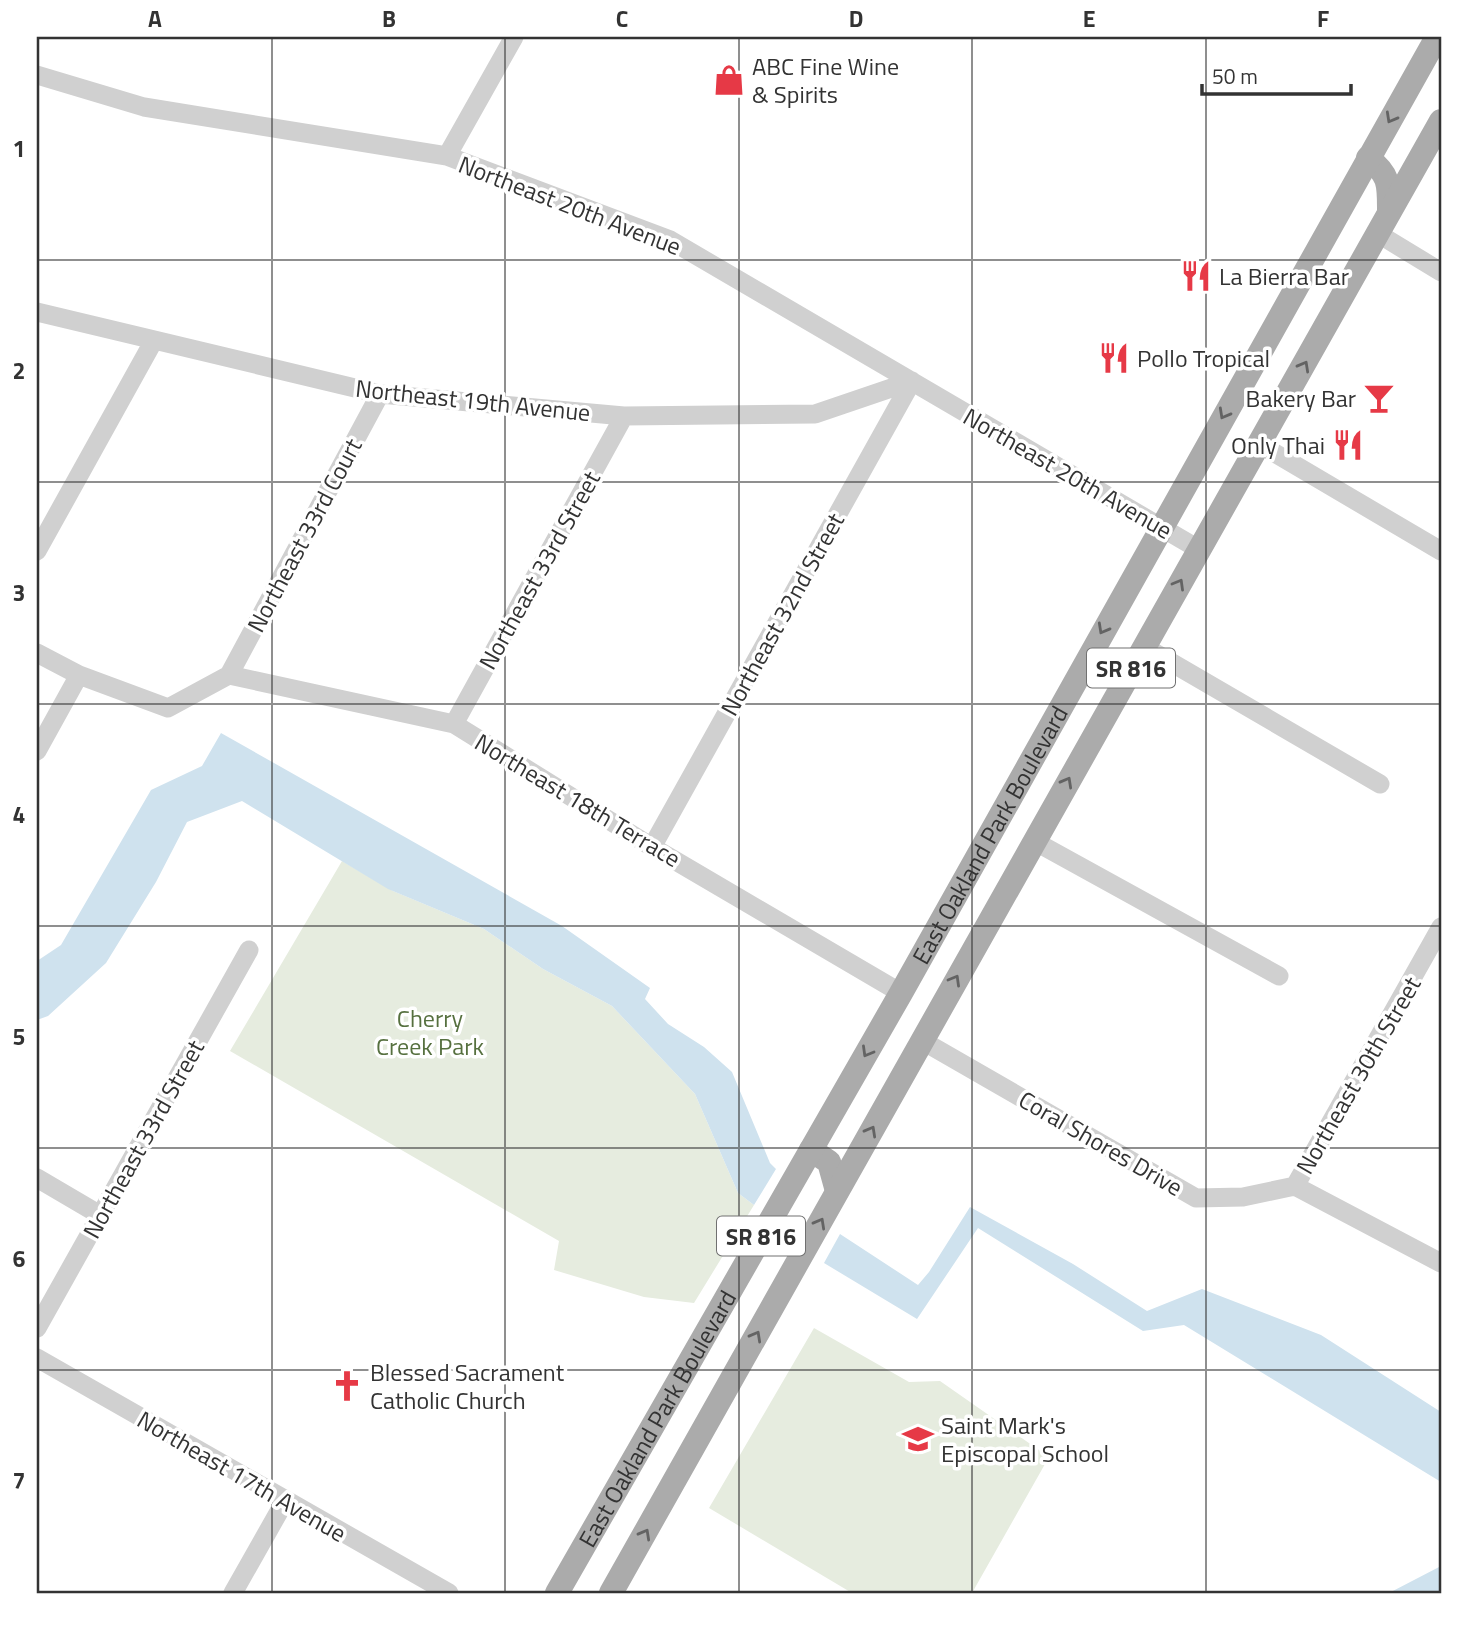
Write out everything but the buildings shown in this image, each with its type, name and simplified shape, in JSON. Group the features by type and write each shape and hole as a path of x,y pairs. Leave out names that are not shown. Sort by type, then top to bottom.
{"main road":[{"name":"East Oakland Park Boulevard","path":"557,1593 901,993 1437,37"},
{"name":"East Oakland Park Boulevard","path":"611,1593 1143,646 1261,445 1441,121"},
{"path":"1368,158 1382,169 1389,185 1383,222"},
{"path":"901,993 905,1016 911,1029 921,1040"},
{"path":"811,1150 829,1162 837,1191"}],"street":[{"path":"447,156 514,37"},
{"name":"Northeast 20th Avenue","path":"37,75 144,107 447,156 670,240 1200,550"},
{"path":"1383,222 1441,272"},
{"name":"Northeast 19th Avenue","path":"37,312 153,342 380,394 624,416 815,414 912,381"},
{"path":"37,551 153,342"},
{"name":"Northeast 32nd Street","path":"652,847 912,381"},
{"name":"Northeast 33rd Court","path":"229,675 380,394"},
{"name":"Northeast 33rd Street","path":"454,724 624,416"},
{"path":"1261,445 1441,551"},
{"path":"1143,646 1380,784"},
{"path":"37,653 79,675 168,708 229,675"},
{"path":"37,751 79,675"},
{"name":"Northeast 18th Terrace","path":"229,675 454,724 652,847 901,993"},
{"path":"1034,841 1279,976"},
{"name":"Northeast 30th Street","path":"1294,1186 1441,927"},
{"name":"Northeast 33rd Street","path":"37,1328 249,950"},
{"name":"Coral Shores Drive","path":"921,1040 1196,1198 1243,1197 1294,1186"},
{"path":"37,1178 100,1215"},
{"path":"1294,1186 1441,1263"},
{"name":"Northeast 17th Avenue","path":"37,1358 449,1593"},
{"path":"233,1593 285,1501"}],"green space":[{"name":"Cherry Creek Park","path":"342,861 393,891 484,929 543,969 612,1006 695,1094 738,1193 754,1205 694,1303 644,1297 554,1270 559,1241 230,1051"},
{"path":"814,1328 909,1382 940,1381 1049,1457 972,1593 852,1593 709,1508"}],"water":[{"path":"221,733 562,926 650,988 645,999 668,1024 704,1047 732,1072 770,1163 776,1169 754,1205 738,1193 695,1094 612,1006 543,969 484,929 388,889 242,801 187,822 156,882 106,963 48,1016 37,1020 37,961 61,945 151,790 202,766"},
{"path":"970,1207 1073,1264 1147,1311 1202,1289 1321,1335 1441,1412 1441,1482 1184,1325 1143,1331 978,1228 917,1319 824,1263 840,1234 918,1285"},
{"path":"1441,1566 1441,1593 1389,1593"}],"place":[{"name":"ABC Fine Wine & Spirits","path":"729,80"},
{"name":"La Bierra Bar","path":"1196,276"},
{"name":"Pollo Tropical","path":"1114,358"},
{"name":"Bakery Bar","path":"1379,398"},
{"name":"Only Thai","path":"1348,445"},
{"name":"Blessed Sacrament Catholic Church","path":"347,1386"},
{"name":"Saint Mark's Episcopal School","path":"918,1439"}]}
